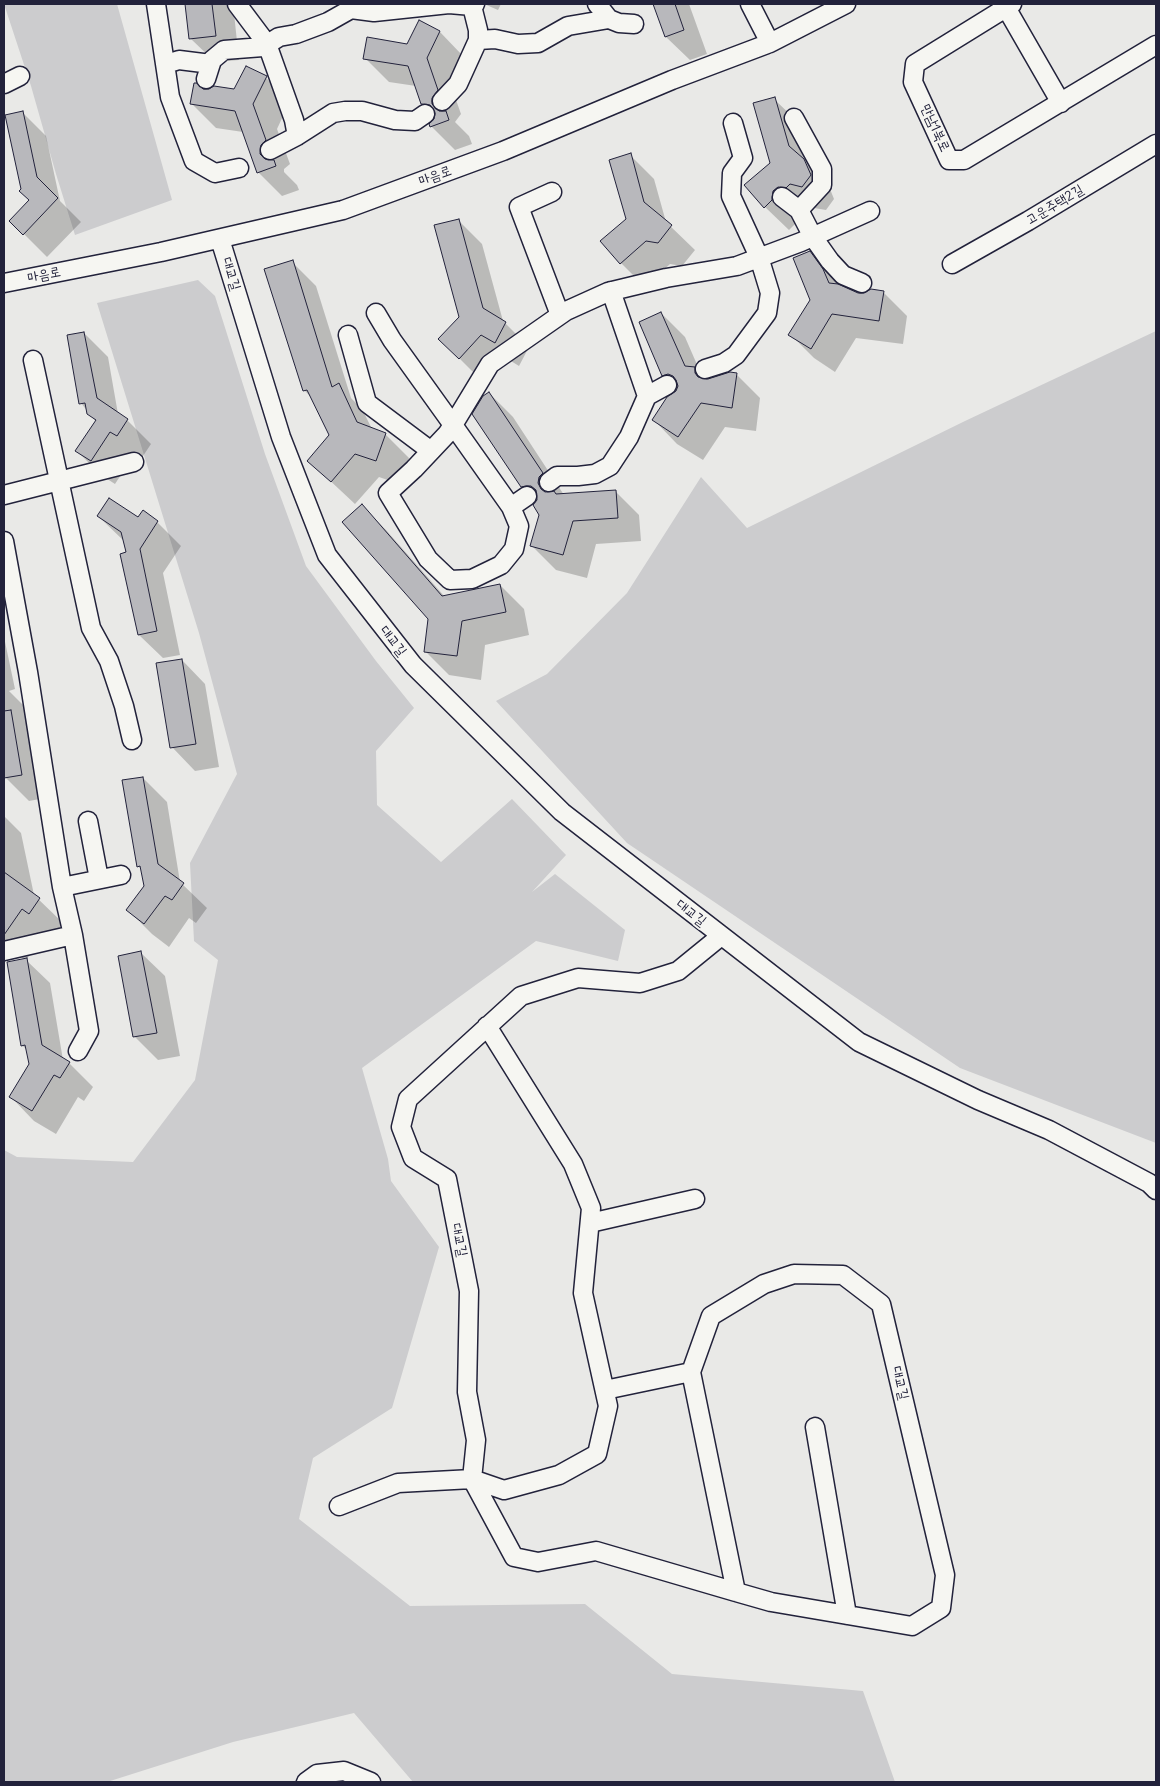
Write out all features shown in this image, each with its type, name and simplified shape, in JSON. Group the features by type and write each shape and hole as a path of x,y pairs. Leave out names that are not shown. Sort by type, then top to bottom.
{"street":[{"path":"156,4 170,97 194,161 215,173 239,168"},
{"path":"237,4 267,44 294,120 297,136"},
{"path":"166,64 179,60 208,71 212,60 224,50 263,47 279,37 296,34 328,22 351,9 449,4 473,5 478,40 458,84 442,101"},
{"path":"597,4 609,19 619,23 634,24"},
{"path":"750,4 770,43"},
{"name":"마음로","path":"4,283 161,252 344,210 503,151 672,80 770,43 846,4"},
{"path":"1007,5 1062,103"},
{"name":"만남1북로","path":"1007,5 916,64 913,82 949,160 964,160 1156,45"},
{"path":"478,40 496,39 518,44 538,42 568,26 609,19"},
{"path":"270,150 297,136 333,113 362,112 395,120 416,121 425,114"},
{"path":"794,118 822,169 822,185 799,210"},
{"path":"705,368 724,363 736,355 767,313 770,293 759,258 731,196 732,173 744,158 733,123"},
{"name":"고운주택2길","path":"952,264 1156,144"},
{"path":"552,192 519,207 560,315"},
{"path":"782,197 799,210 813,237 830,261 843,275 862,283"},
{"path":"376,313 392,340 453,425 512,507 519,526 514,549 501,565 472,579 450,580 428,558 388,493 447,434 453,425 490,364 566,311 611,291 666,278 737,266 813,237 870,211"},
{"name":"대교길","path":"220,239 282,437 327,555 413,665 562,812 859,1042 978,1100 1049,1130 1149,1183 1156,1190"},
{"path":"611,291 647,396"},
{"path":"348,335 367,403 431,451"},
{"path":"33,360 91,628 109,661 124,706 132,740"},
{"path":"549,482 557,476 595,474 610,466 629,437 647,396 667,385"},
{"path":"4,495 134,462"},
{"path":"512,507 526,496"},
{"path":"4,541 28,672 62,886 73,935 89,1032 78,1051"},
{"path":"88,821 99,879"},
{"path":"62,886 121,875"},
{"path":"4,951 73,935"},
{"name":"대교길","path":"691,1372 711,1316 764,1284 794,1274 843,1275 881,1304 945,1575 941,1608 912,1626 771,1602 596,1551 538,1562 514,1557 472,1479 476,1440 467,1392 469,1291 447,1180 413,1158 401,1127 408,1099 521,996 578,978 640,984 678,971 721,936"},
{"path":"339,1506 398,1483 472,1479 504,1490 559,1474 597,1454 608,1406 583,1293 591,1208 573,1164 488,1026"},
{"path":"590,1222 695,1199"},
{"path":"605,1390 691,1372 736,1592"},
{"path":"815,1427 846,1615"},
{"path":"306,1782 317,1774 344,1771 371,1782"}],"shaded area":[{"path":"4,4 117,4 172,200 75,235 31,86"},
{"path":"198,280 215,296 265,454 306,566 376,661 414,708 376,751 377,805 441,862 512,799 566,855 532,892 555,874 625,930 618,961 536,941 362,1068 388,1159 391,1181 439,1247 392,1408 313,1458 299,1519 410,1606 585,1604 672,1674 863,1691 895,1782 413,1782 354,1713 233,1742 107,1782 4,1782 4,1150 17,1157 133,1162 195,1080 218,960 194,941 190,863 237,774 199,633 97,303"},
{"path":"1156,331 1156,1143 960,1068 627,843 496,701 547,674 627,593 701,477 747,528 965,421"}],"building":[{"path":"185,4 212,4 216,36 189,39"},
{"path":"653,4 675,4 684,30 665,37"},
{"path":"419,20 440,31 427,58 438,90 432,98 432,104 439,111 446,111 449,120 430,127 429,124 434,119 435,113 430,105 421,104 408,66 363,59 367,37 407,44"},
{"path":"246,66 267,76 253,104 266,140 261,145 260,154 265,159 274,160 276,166 257,173 235,111 190,104 194,83 197,83 203,89 209,89 214,86 234,89"},
{"path":"775,97 789,146 804,159 811,175 802,187 790,184 786,188 778,187 773,191 772,200 764,208 744,185 770,163 753,103"},
{"path":"23,111 37,177 58,198 23,235 9,221 29,200 19,191 21,189 5,115"},
{"path":"631,153 644,202 672,225 658,243 646,241 620,264 600,241 626,219 609,160"},
{"path":"459,219 483,308 506,322 495,343 481,335 459,359 438,339 459,317 434,225"},
{"path":"810,251 823,269 829,283 838,284 858,293 864,293 871,289 884,291 879,321 832,314 811,349 788,335 810,300 793,258"},
{"path":"293,260 332,387 339,383 357,422 386,433 376,461 355,454 331,482 307,461 329,435 307,390 303,391 264,269"},
{"path":"661,312 685,366 695,367 695,373 698,377 708,379 730,372 737,373 732,408 701,403 678,437 652,420 667,397 676,391 678,386 673,376 668,374 662,376 639,322"},
{"path":"84,332 97,398 128,419 117,436 110,432 91,461 75,451 96,420 87,414 85,403 79,404 67,335"},
{"path":"489,392 543,473 539,477 538,483 541,489 545,492 554,491 556,494 616,490 618,518 573,521 563,555 530,546 539,515 533,505 537,500 536,490 531,486 521,487 472,414 483,396"},
{"path":"109,498 138,517 143,510 158,521 140,549 157,631 138,635 120,554 126,552 121,532 97,516"},
{"path":"362,504 442,596 500,584 506,612 462,621 457,656 424,652 428,619 342,522"},
{"path":"182,659 196,744 170,748 156,663"},
{"path":"11,710 22,775 4,778 4,711"},
{"path":"143,777 158,864 184,883 172,900 165,896 144,924 126,910 144,886 140,866 137,867 122,780"},
{"path":"4,872 40,898 29,914 22,909 4,935"},
{"path":"141,951 157,1033 133,1037 118,956"},
{"path":"27,958 42,1045 70,1062 60,1078 54,1075 32,1111 9,1097 29,1064 25,1045 21,1046 7,962"}]}
